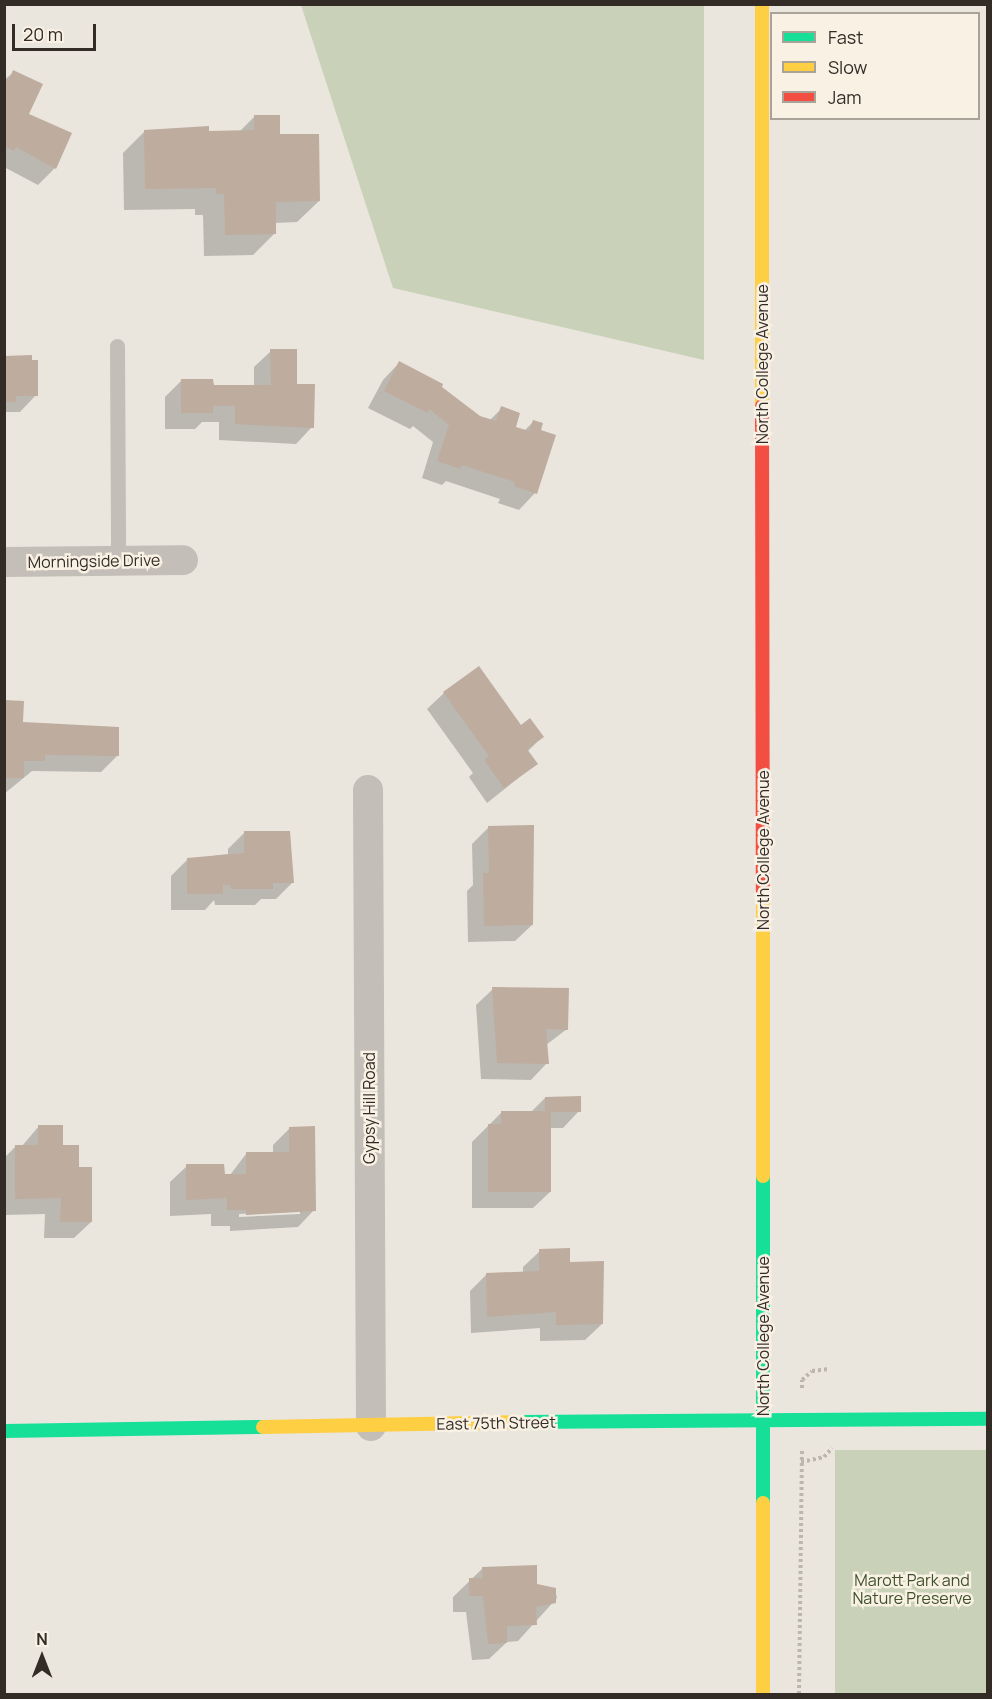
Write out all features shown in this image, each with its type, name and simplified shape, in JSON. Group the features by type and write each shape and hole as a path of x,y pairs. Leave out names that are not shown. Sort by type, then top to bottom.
{"main road":[{"name":"North College Avenue","path":"762,4 763,1695"},
{"name":"East 75th Street","path":"4,1431 763,1418 987,1419"}],"street":[{"name":"Morningside Drive","path":"4,562 183,560"},
{"name":"Gypsy Hill Road","path":"368,790 371,1426"}],"lane":[{"path":"117,346 118,561"}],"path":[{"path":"802,1380 812,1371 829,1369"},
{"path":"800,1695 801,1462 824,1457 835,1444"}],"green space":[{"path":"301,5 704,5 704,360 393,288"},
{"name":"Marott Park and Nature Preserve","path":"835,1450 987,1450 987,1694 835,1694"}],"building":[{"path":"13,70 43,84 29,114 72,133 56,169 16,147 14,151 4,146 4,78 9,80"},
{"path":"254,115 280,115 280,134 319,134 320,201 276,202 276,234 225,235 224,194 216,194 216,188 145,189 144,130 209,126 209,131 254,130"},
{"path":"270,349 297,349 297,384 315,384 314,428 235,424 235,406 213,406 213,413 181,413 181,379 213,379 214,385 271,385"},
{"path":"32,355 32,360 38,360 38,396 16,396 16,402 4,402 4,356"},
{"path":"399,361 443,384 442,387 480,416 496,421 501,406 520,413 516,427 529,431 533,420 543,423 541,430 556,435 537,494 514,486 515,482 462,465 460,469 437,461 449,425 429,409 428,413 384,391"},
{"path":"479,666 521,725 530,718 544,737 527,749 538,764 504,788 484,760 489,756 443,692"},
{"path":"4,700 24,701 23,722 119,727 119,756 45,755 45,761 24,761 24,778 4,778"},
{"path":"534,825 533,925 484,926 483,873 489,873 488,826"},
{"path":"244,831 290,831 294,883 273,883 273,889 231,889 230,885 223,885 223,894 187,894 187,858 244,853"},
{"path":"492,987 569,988 568,1030 546,1029 549,1064 497,1063"},
{"path":"581,1096 581,1112 551,1112 551,1192 488,1192 488,1124 501,1124 501,1111 545,1111 545,1097"},
{"path":"38,1125 63,1125 63,1145 79,1145 79,1167 92,1167 92,1222 60,1222 61,1198 15,1199 15,1145 38,1145"},
{"path":"315,1126 316,1211 246,1215 246,1210 227,1210 227,1198 186,1200 186,1164 224,1164 225,1174 246,1174 246,1152 289,1152 289,1127"},
{"path":"570,1248 570,1262 604,1261 603,1324 556,1325 556,1312 487,1317 486,1273 539,1271 539,1249"},
{"path":"537,1565 537,1584 556,1588 556,1603 536,1607 537,1625 507,1626 507,1643 488,1644 483,1596 469,1596 469,1578 483,1578 482,1567"}],"traffic: fast":[{"path":"763,1176 763,1503"},
{"path":"521,1422 988,1419"},
{"path":"4,1431 263,1427"}],"traffic: slow":[{"path":"762,4 762,406"},
{"path":"763,891 763,1176"},
{"path":"263,1427 521,1422"},
{"path":"763,1503 763,1694"}],"traffic: jam":[{"path":"762,406 763,891"}]}
